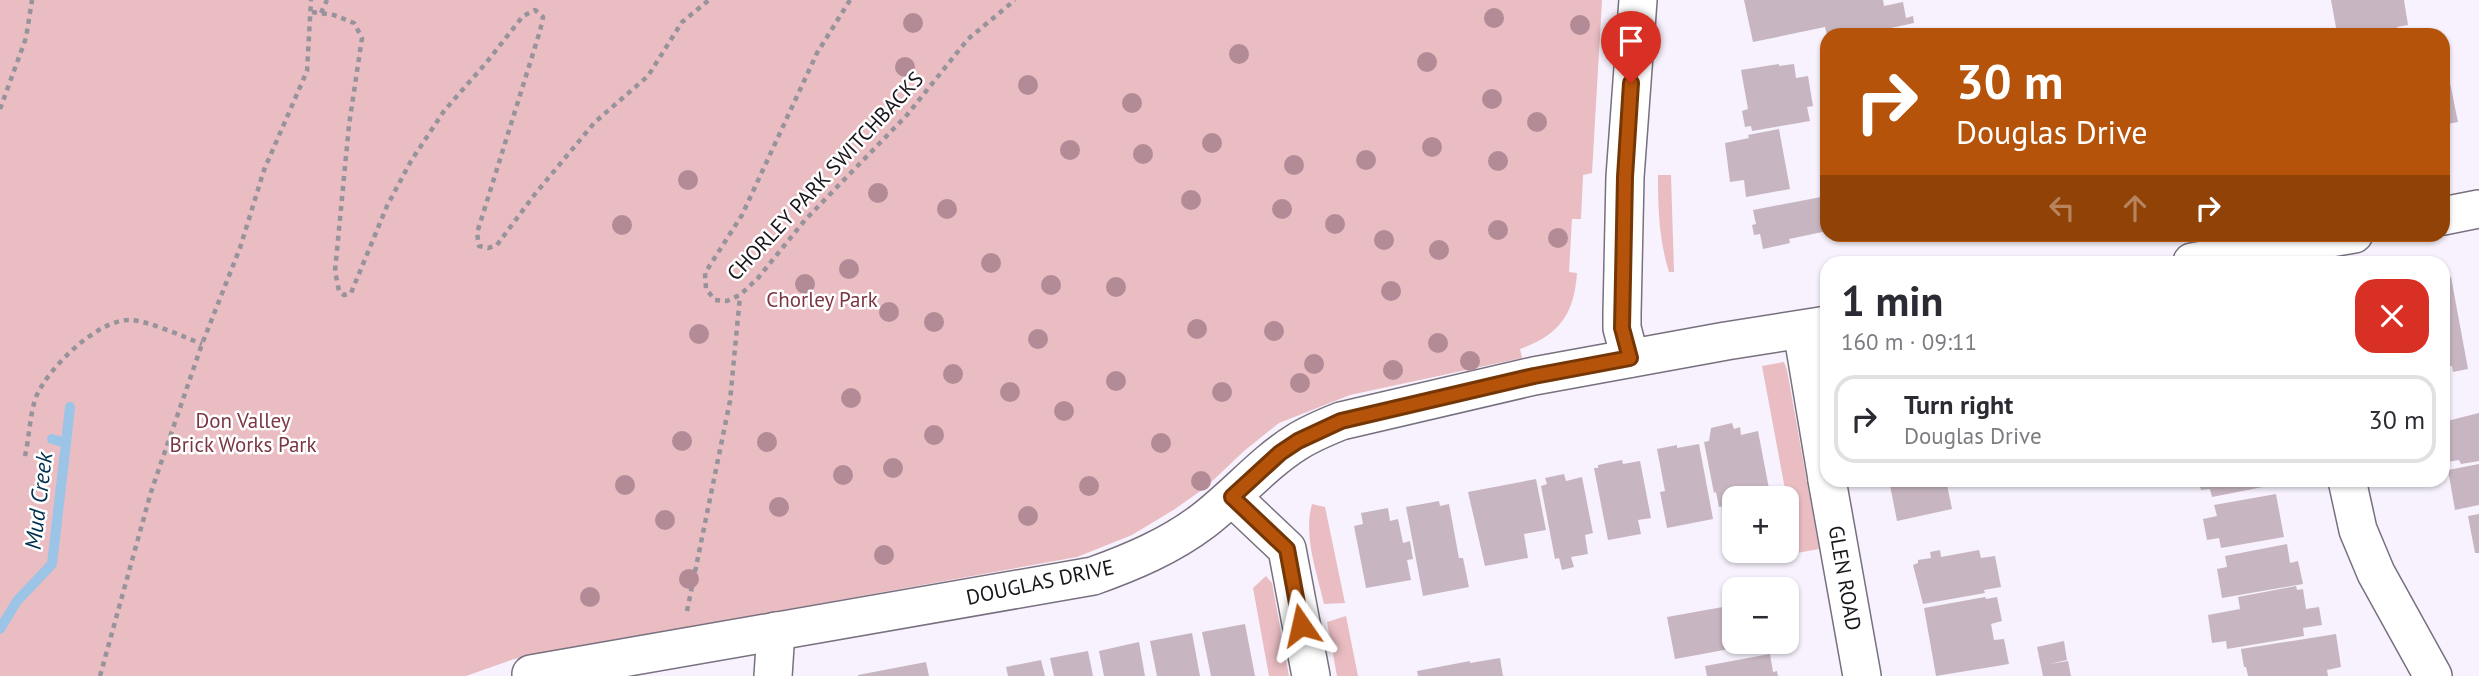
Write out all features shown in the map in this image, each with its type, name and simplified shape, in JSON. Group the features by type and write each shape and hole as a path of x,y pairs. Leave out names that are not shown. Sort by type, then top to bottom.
{"street":[{"path":"1630,358 1622,328 1623,246 1625,177 1638,0"},
{"path":"2450,215 2479,209"},
{"path":"2227,256 2308,242"},
{"name":"DOUGLAS DRIVE","path":"531,674 1093,576 1135,561 1175,540 1202,522 1280,453 1298,441 1341,421 1534,376 1815,328"},
{"name":"GLEN ROAD","path":"1815,328 1820,391"},
{"name":"GLEN ROAD","path":"1828,487 1862,676"},
{"path":"2349,487 2358,530 2376,573 2433,676"},
{"path":"1232,497 1287,549 1311,676"},
{"path":"773,676 776,631"}],"path":[{"path":"0,109 28,31 32,0"},
{"path":"100,676 150,492 202,344 240,248 264,170 307,71 311,0"},
{"path":"321,13 327,0"},
{"path":"312,12 334,15 354,23 362,38 347,139 335,271 339,291 344,295 351,293 360,276 387,206 411,160 444,111 523,16 535,10 543,17 477,233 479,246 488,248 497,245 535,194 596,122 648,76 682,22 709,0"},
{"name":"CHORLEY PARK SWITCHBACKS","path":"850,0 817,53 742,215 705,273 706,289 715,300 727,301 740,295 758,278 804,219 907,116 968,39 1015,0"},
{"path":"680,649 730,401 740,295"},
{"path":"26,456 36,397 71,351 91,334 112,323 133,320 202,344"}],"green space":[{"name":"Chorley Park","path":"0,0 1602,0 1592,173 1583,175 1581,219 1572,219 1569,272 1577,273 1572,301 1562,321 1545,337 1520,349 1522,358 1350,395 1279,423 1206,487 1132,535 1077,557 514,659 466,676 0,676"},
{"path":"1658,175 1671,175 1674,272 1669,272 1661,236"},
{"path":"1784,362 1787,370 1819,549 1799,553 1799,486 1784,486 1762,366"},
{"path":"1312,504 1325,507 1345,603 1324,604 1310,541"},
{"path":"1266,576 1272,583 1289,676 1269,676 1253,588"},
{"path":"1346,616 1358,676 1337,676 1327,622"}],"building":[{"path":"1744,0 1883,0 1884,6 1903,2 1906,18 1913,16 1914,23 1891,28 1825,27 1753,42"},
{"path":"2331,0 2404,0 2408,25 2397,28 2336,28"},
{"path":"1794,64 1796,78 1808,76 1813,106 1807,107 1810,121 1752,131 1751,126 1745,127 1742,111 1748,109 1741,70"},
{"path":"2450,83 2458,122 2450,124"},
{"path":"1779,129 1790,189 1746,197 1744,180 1730,182 1725,143"},
{"path":"1820,197 1820,232 1789,239 1790,243 1763,249 1760,234 1754,235 1752,225 1756,224 1753,210"},
{"path":"2450,277 2468,369 2453,372 2450,366"},
{"path":"2479,413 2479,461 2461,464 2459,460 2450,462 2450,420"},
{"path":"1732,423 1734,429 1740,427 1741,435 1758,431 1768,486 1722,486 1722,507 1719,507 1704,442 1709,441 1711,428"},
{"path":"1699,444 1713,519 1667,528 1660,492 1665,491 1657,449"},
{"path":"1622,460 1623,464 1640,461 1651,518 1638,520 1641,534 1608,540 1594,468"},
{"path":"2479,464 2479,505 2455,510 2450,470"},
{"path":"1564,474 1566,481 1582,477 1593,533 1585,535 1588,554 1571,557 1574,567 1562,570 1559,558 1555,559 1541,486 1547,484 1545,478"},
{"path":"1536,479 1546,530 1524,534 1528,558 1485,566 1468,492"},
{"path":"1890,487 1947,487 1952,509 1897,521"},
{"path":"2200,487 2263,487 2212,497 2210,489 2201,490"},
{"path":"2276,494 2284,537 2221,548 2219,538 2207,540 2203,519 2217,516 2214,505"},
{"path":"1439,501 1440,506 1449,504 1459,558 1463,558 1469,587 1423,596 1406,507"},
{"path":"1388,508 1390,521 1398,519 1403,543 1410,541 1413,559 1407,560 1411,580 1366,588 1354,526 1363,524 1361,513"},
{"path":"2479,514 2479,553 2475,553 2468,516"},
{"path":"2287,544 2290,563 2298,561 2303,584 2222,598 2217,569 2227,567 2225,556"},
{"path":"1940,550 1941,557 1979,550 1981,558 1995,556 2001,587 1984,590 1985,593 1923,604 1913,565 1918,563 1918,560 1931,558 1930,552"},
{"path":"2296,586 2297,590 2303,589 2306,609 2319,607 2322,625 2303,628 2304,636 2227,649 2226,641 2212,643 2208,615 2240,609 2238,597"},
{"path":"1997,597 2002,621 1991,624 1994,640 2004,639 2009,664 1936,676 1924,608"},
{"path":"1722,607 1722,650 1675,659 1667,617"},
{"path":"1245,624 1255,676 1211,676 1202,632"},
{"path":"1192,633 1200,676 1157,676 1150,641"},
{"path":"2336,634 2341,667 2327,670 2328,676 2248,676 2244,667 2241,649"},
{"path":"2064,641 2067,660 2049,664 2068,661 2071,676 2043,676 2037,647"},
{"path":"1139,642 1145,676 1104,676 1099,651"},
{"path":"1088,651 1093,676 1054,676 1050,658"},
{"path":"1770,654 1773,672 1777,671 1778,676 1707,676 1705,666"},
{"path":"1500,658 1503,676 1418,676 1417,671 1470,661"},
{"path":"1041,660 1045,676 1008,676 1006,667"},
{"path":"926,662 929,676 858,676 858,675"}],"waterway":[{"name":"Mud Creek","path":"66,443 70,407"},
{"name":"Mud Creek","path":"0,629 17,601 52,564 66,443 52,439"}],"route":[{"path":"1301,625 1287,549 1232,497 1280,453 1318,430 1341,421 1534,376 1630,358 1622,328 1625,177 1631,83"}],"park label":[{"name":"Don Valley Brick Works Park","path":"243,432"}]}
